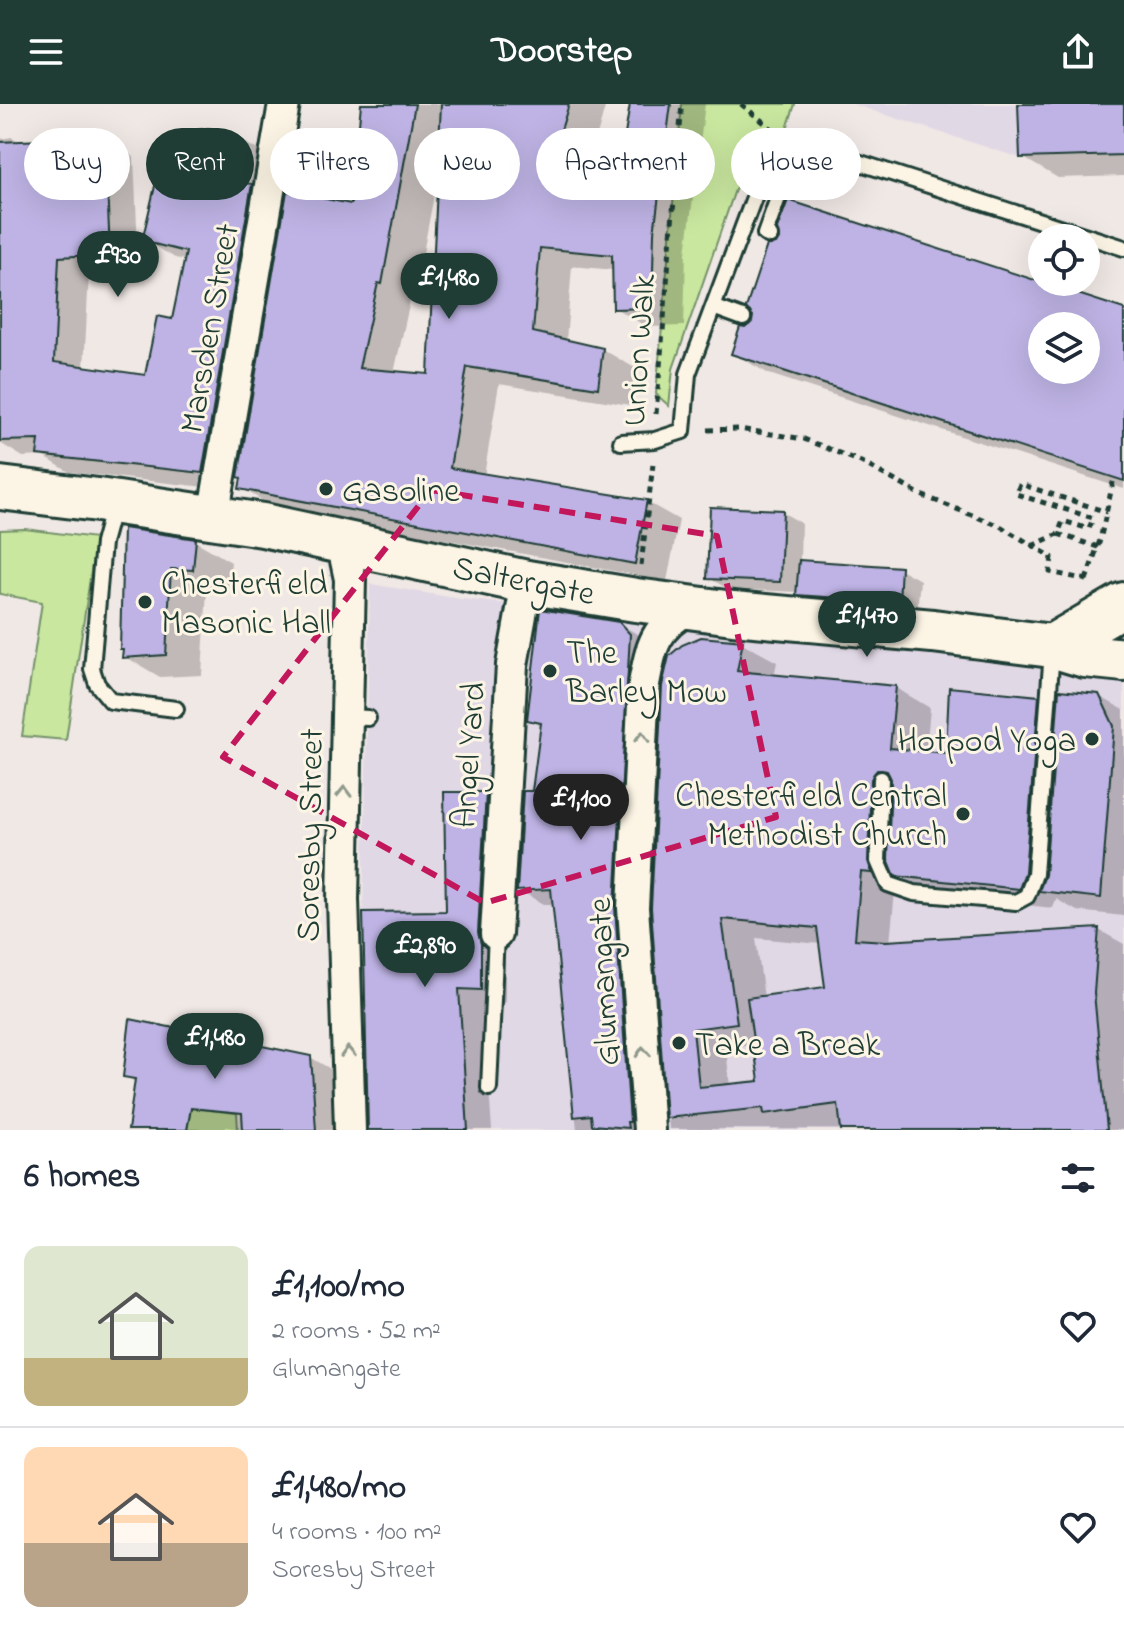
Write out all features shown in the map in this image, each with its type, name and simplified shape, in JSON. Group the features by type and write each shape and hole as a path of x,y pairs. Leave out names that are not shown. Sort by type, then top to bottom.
{"street":[{"name":"Marsden Street","path":"213,517 284,104"},
{"name":"Saltergate","path":"0,488 213,517 527,582 636,600 933,631 1052,646 1085,656 1124,660"},
{"name":"Soresby Street","path":"342,542 350,579 357,717 343,899 350,1130"},
{"name":"Angel Yard","path":"496,934 512,665 527,582"},
{"name":"Glumangate","path":"649,1130 633,908 644,684 657,636 670,618 690,608"},
{"path":"1052,646 1116,610"}],"lane":[{"path":"861,163 1124,248"},
{"path":"621,442 655,440 683,431 688,374 753,200"},
{"path":"770,236 765,234 777,200"},
{"path":"713,307 743,318"},
{"path":"114,502 103,543 92,669 97,684 111,701 176,709"},
{"path":"881,779 878,861 888,884 914,893 1001,901 1016,902 1027,896 1035,874 1052,646"},
{"path":"489,1088 496,934"}],"path":[{"name":"Union Walk","path":"636,600 655,440 682,104"},
{"path":"741,104 770,128"},
{"path":"683,431 739,429 804,439 861,462 921,495 1000,526 1052,557 1050,572 1092,582 1116,610"},
{"path":"1086,580 1098,547 1114,478"},
{"path":"1058,534 1063,521 1089,529 1093,518 1016,494 1020,484 1107,512"},
{"path":"1032,546 1058,534 1098,547"}],"highlighted area":[{"path":"431,490 717,536 776,817 485,903 223,757"}],"shaded area":[{"path":"852,104 1124,104 1124,155 1020,158"},
{"path":"370,584 462,599 1051,662 1124,667 1124,1130 368,1130 363,912"}],"green space":[{"path":"682,104 795,104 787,128 731,128 732,200 673,369 669,406 656,394 673,200 715,200 715,128 680,128"},
{"path":"25,529 96,538 66,740 22,736 42,602 0,594 0,530"},
{"path":"191,1108 237,1113 238,1130 187,1130"}],"building":[{"path":"361,104 415,104 398,197 398,128 359,128"},
{"path":"441,104 569,104 562,128 536,128 536,200 658,200 654,233 652,308 613,309 612,255 540,248 533,332 603,348 598,388 467,367 450,468 647,500 635,564 239,489 241,478 238,477 285,200 331,200 351,204 351,200 397,200 382,284 378,283 359,368 428,374 436,200 520,200 520,128 440,128"},
{"path":"630,104 671,104 668,128 626,128"},
{"path":"1018,104 1124,104 1124,155 1020,158"},
{"path":"24,141 24,200 108,200 110,254 59,257 54,362 145,375 157,316 172,319 186,252 142,241 152,200 249,200 202,473 37,455 39,440 0,441 0,142"},
{"path":"788,200 1028,278 1028,296 1084,296 1124,309 1124,481 731,354 740,327 745,328 752,322 753,316 746,308 767,245 776,244 779,239 777,229"},
{"path":"710,507 783,510 780,582 707,579"},
{"name":"Chesterfield Masonic Hall","path":"123,528 196,539 193,570 171,569 166,655 122,658"},
{"path":"799,560 901,567 899,602 796,595"},
{"path":"540,609 619,622 630,634 615,907 628,1128 592,1125 591,1115 574,1117 551,889 517,891 523,791 532,791 541,723 527,720"},
{"path":"701,637 743,641 737,671 896,686 890,748 946,753 949,687 1039,696 1025,872 1019,889 895,876 888,859 891,779 887,771 877,770 871,779 868,861 872,873 861,872 855,939 886,941 1099,928 1094,993 1107,1130 841,1130 838,1104 764,1114 763,1108 666,1118 651,908 662,686 669,656 682,645","holes":["722,919 817,928 825,987 747,998 759,1081 699,1087 693,1029 737,1023"]},
{"path":"1059,690 1099,694 1114,726 1101,898 1039,891 1045,875"},
{"path":"444,792 486,792 478,933 481,944 481,990 459,989 468,1130 368,1130 363,912 446,911"},
{"path":"130,1019 311,1056 316,1130 243,1130 242,1113 191,1108 187,1130 128,1130 135,1079 123,1077"}],"place":[{"name":"Gasoline","path":"326,489"},
{"name":"Chesterfield Masonic Hall","path":"145,602"},
{"name":"The Barley Mow","path":"550,671"},
{"name":"Hotpod Yoga","path":"1092,739"},
{"name":"Chesterfield Central Methodist Church","path":"963,814"},
{"name":"Take a Break","path":"679,1043"}]}
